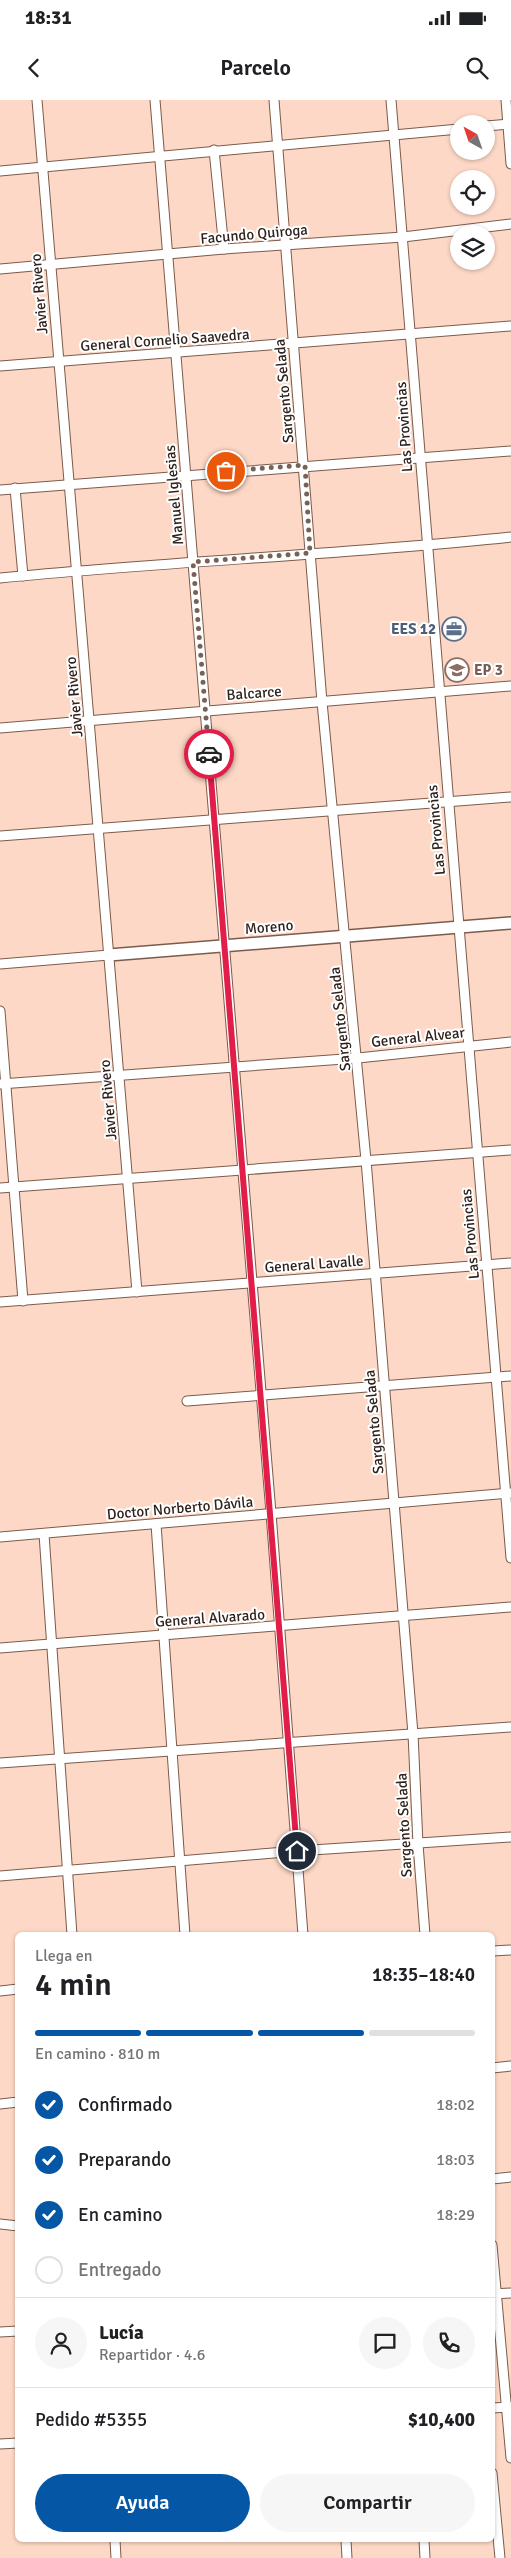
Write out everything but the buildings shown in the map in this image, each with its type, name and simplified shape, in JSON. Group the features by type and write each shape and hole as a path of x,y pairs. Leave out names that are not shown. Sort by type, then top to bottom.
{"street":[{"name":"Javier Rivero","path":"37,100 41,168 60,361 137,1292"},
{"name":"Manuel Iglesias","path":"156,100 167,256 290,1742 303,1932"},
{"name":"Sargento Selada","path":"274,100 293,344 305,465 322,702 358,1058 376,1273 413,1734 418,1844 425,1932"},
{"name":"Las Provincias","path":"390,100 403,237 438,692 486,1264 508,1493 511,1558"},
{"path":"506,100 511,164"},
{"path":"495,125 509,124"},
{"path":"0,171 450,130"},
{"path":"214,150 224,249"},
{"name":"Facundo Quiroga","path":"0,269 167,256 224,249 403,237 511,224"},
{"name":"General Cornelio Saavedra","path":"0,366 511,326"},
{"path":"0,490 186,474 511,451"},
{"path":"15,488 23,576"},
{"path":"0,578 77,570 428,546 511,537"},
{"name":"Balcarce","path":"0,728 511,686"},
{"path":"0,836 511,797"},
{"name":"Moreno","path":"0,964 511,923"},
{"path":"0,1011 3,1084 14,1187 23,1301"},
{"name":"General Alvear","path":"3,1084 358,1058 511,1042"},
{"path":"0,1188 511,1150"},
{"name":"General Lavalle","path":"0,1302 511,1263"},
{"path":"187,1401 511,1376"},
{"name":"Doctor Norberto Dávila","path":"0,1537 508,1493"},
{"path":"156,1524 185,1932"},
{"path":"44,1534 72,1932"},
{"name":"General Alvarado","path":"0,1648 511,1607"},
{"path":"0,1763 172,1749 511,1727"},
{"path":"0,1876 297,1851 511,1837"},
{"path":"495,1951 511,1950"},
{"path":"0,1990 15,1989"},
{"path":"495,2068 511,2066"},
{"path":"0,2104 15,2102"},
{"path":"495,2178 511,2177"},
{"path":"0,2224 15,2226"},
{"path":"495,2294 511,2293"},
{"path":"495,2302 509,2407 511,2458"},
{"path":"0,2332 15,2331"},
{"path":"495,2408 509,2407"},
{"path":"0,2444 15,2443"},
{"path":"495,2505 500,2558"},
{"path":"115,2542 116,2558"},
{"path":"346,2542 348,2558"},
{"path":"424,2542 425,2558"}],"way so far":[{"path":"209,754 193,562 310,553 305,465 226,471"}],"place":[{"name":"EES 12","path":"454,629"},
{"name":"EP 3","path":"457,670"}],"route":[{"path":"209,754 279,1627 290,1742 297,1851"}]}
